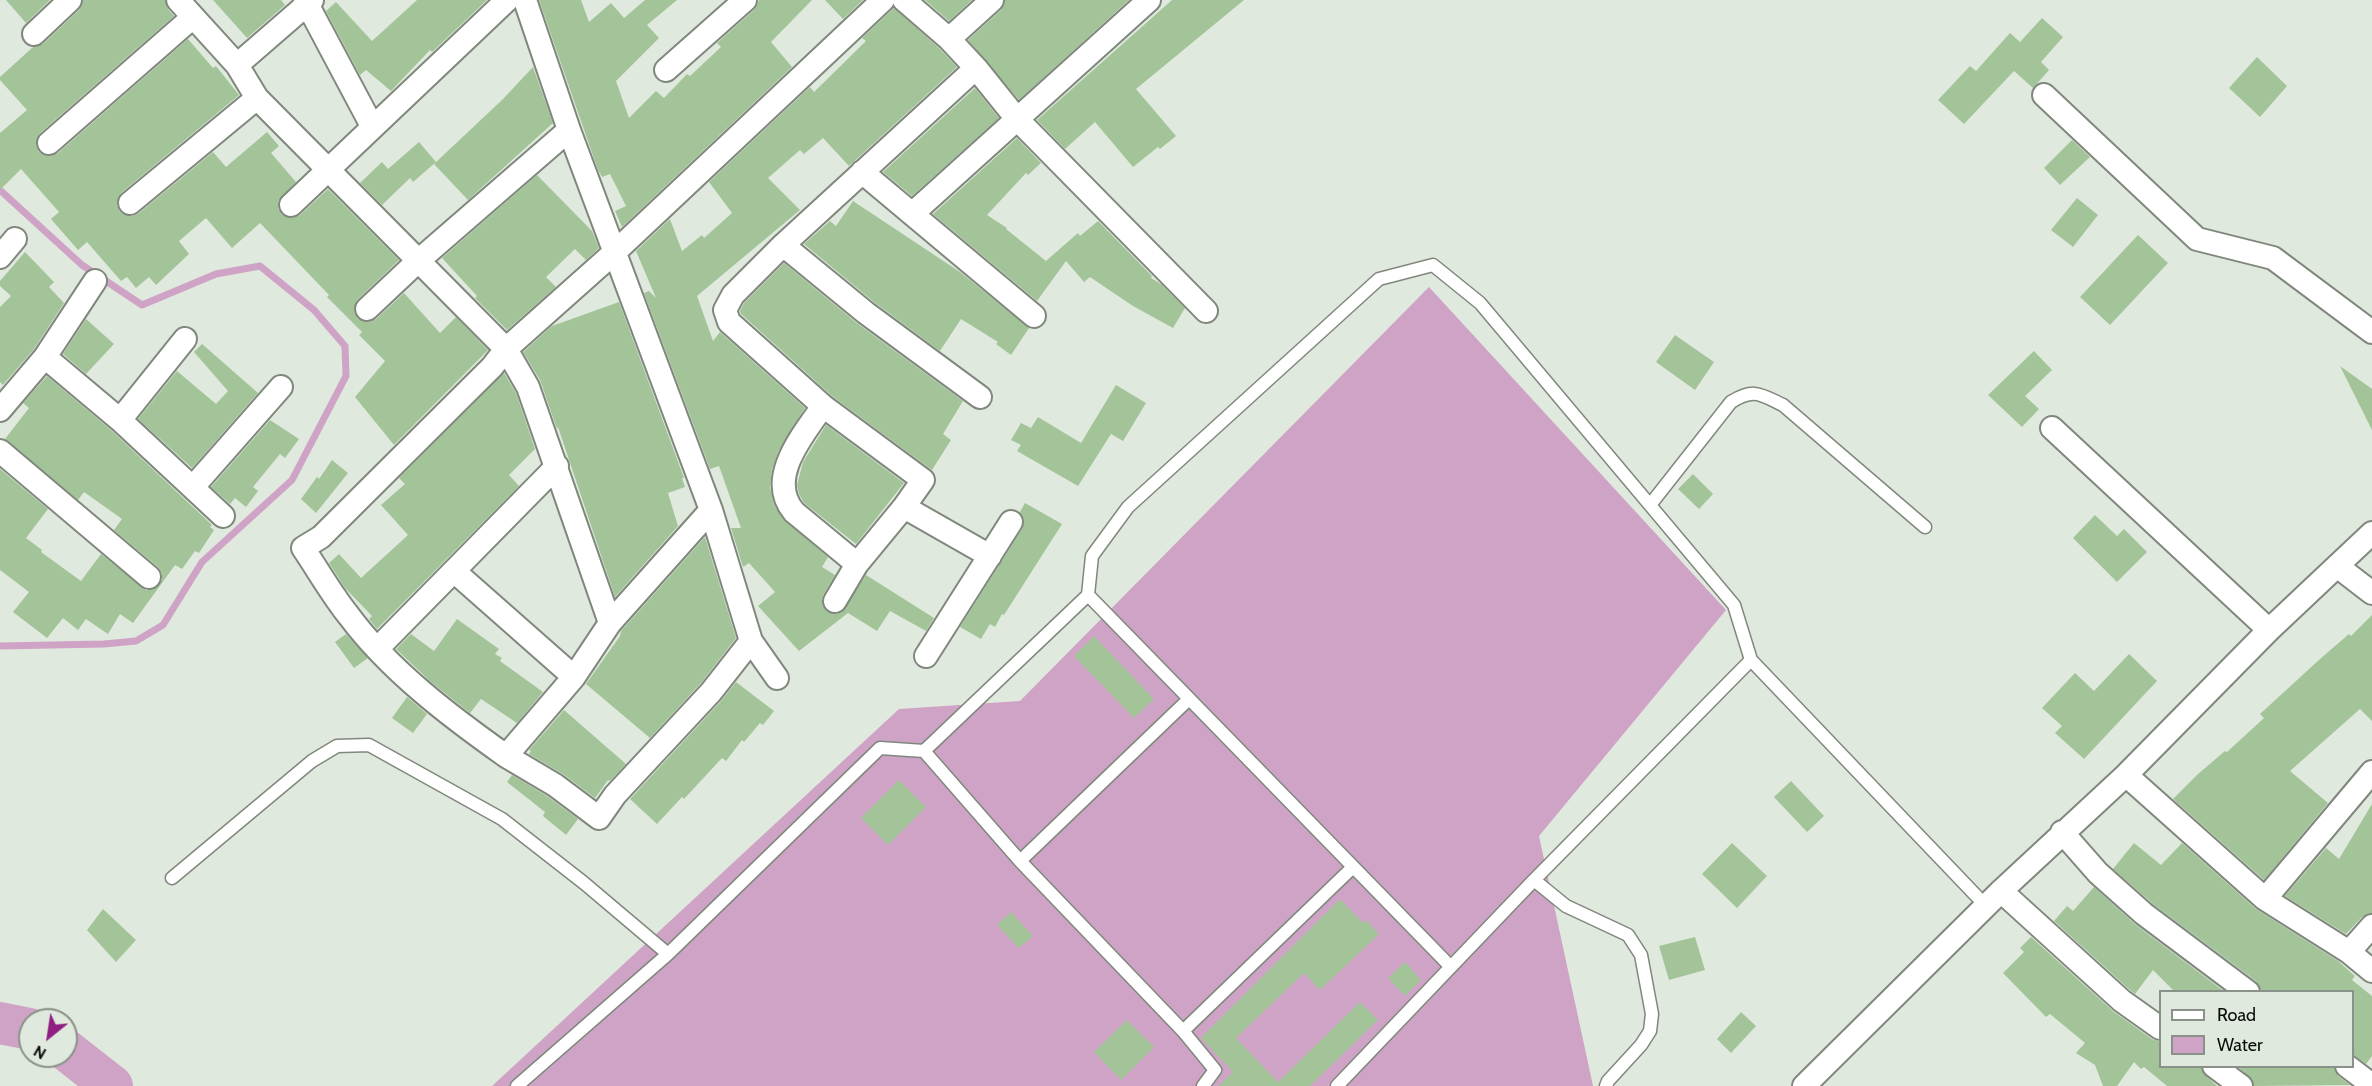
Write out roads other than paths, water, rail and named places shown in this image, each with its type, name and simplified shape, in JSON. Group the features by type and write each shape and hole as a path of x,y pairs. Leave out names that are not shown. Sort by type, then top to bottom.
{"street":[{"path":"34,34 70,0"},
{"path":"291,205 507,0"},
{"path":"525,0 569,130 616,250 711,510 751,641 777,678"},
{"path":"666,70 745,0"},
{"path":"751,641 711,692 615,795 599,818 555,785 506,756 454,718 376,649 349,616 303,548 321,537 492,367 506,349 616,250 883,0"},
{"path":"904,0 949,39 1017,119 1206,311"},
{"path":"949,39 992,0"},
{"path":"912,214 1149,0"},
{"path":"237,65 308,1 372,126"},
{"path":"49,142 186,8 237,65 257,98 506,349 528,387 610,623"},
{"path":"835,601 857,564 904,507 922,480 823,406 725,316 726,305 733,295 783,245 976,68"},
{"path":"2044,95 2197,239 2273,258 2372,332"},
{"path":"130,202 257,98"},
{"path":"367,309 418,261 569,130"},
{"path":"862,172 1034,316"},
{"path":"0,257 15,239"},
{"path":"783,245 866,313 980,397"},
{"path":"0,410 45,357 95,281"},
{"path":"120,420 185,339"},
{"path":"45,357 120,420 223,516"},
{"path":"193,487 282,387"},
{"path":"823,406 797,444 788,462 784,493 794,512 857,564"},
{"path":"2052,428 2269,630"},
{"path":"0,451 148,577"},
{"path":"376,649 557,466"},
{"path":"904,507 990,556"},
{"path":"506,756 574,677 610,623 711,510"},
{"path":"926,656 1011,522"},
{"path":"1804,1086 1993,898 2126,775 2269,630 2372,533"},
{"path":"2337,566 2372,593"},
{"path":"454,572 574,677"},
{"path":"2265,899 2372,772"},
{"path":"2126,775 2265,899 2349,952 2372,971"},
{"path":"2062,832 2098,873 2144,914 2244,990"},
{"path":"1993,898 2122,1001 2159,1027"},
{"path":"2349,952 2372,927"},
{"path":"2217,1068 2241,1086"}],"lane":[{"path":"924,751 1088,595 1092,556 1128,507 1379,279 1433,265 1480,303 1734,605 1751,660 1993,898"},
{"path":"1650,505 1731,402 1745,393 1761,394 1783,405 1925,527"},
{"path":"1088,595 1451,967"},
{"path":"1337,1086 1534,880 1751,660"},
{"path":"1020,861 1189,699"},
{"path":"172,878 312,761 337,746 369,745 502,819 584,883 668,954"},
{"path":"517,1086 668,954 880,748 924,751 1020,861 1184,1031 1215,1070 1203,1086"},
{"path":"1184,1031 1353,867"},
{"path":"1534,880 1566,906 1628,935 1641,955 1652,1014 1650,1031 1641,1045 1608,1080 1606,1086"}],"water":[{"path":"1429,287 1726,610 1539,836 1593,1086 492,1086 899,709 1020,701"}],"waterway":[{"path":"0,190 82,265 142,305 216,274 260,266 314,310 345,346 346,376 292,480 202,562 163,625 136,641 104,644 0,646"},
{"path":"0,1023 18,1027"},
{"path":"78,1059 112,1086"}]}
